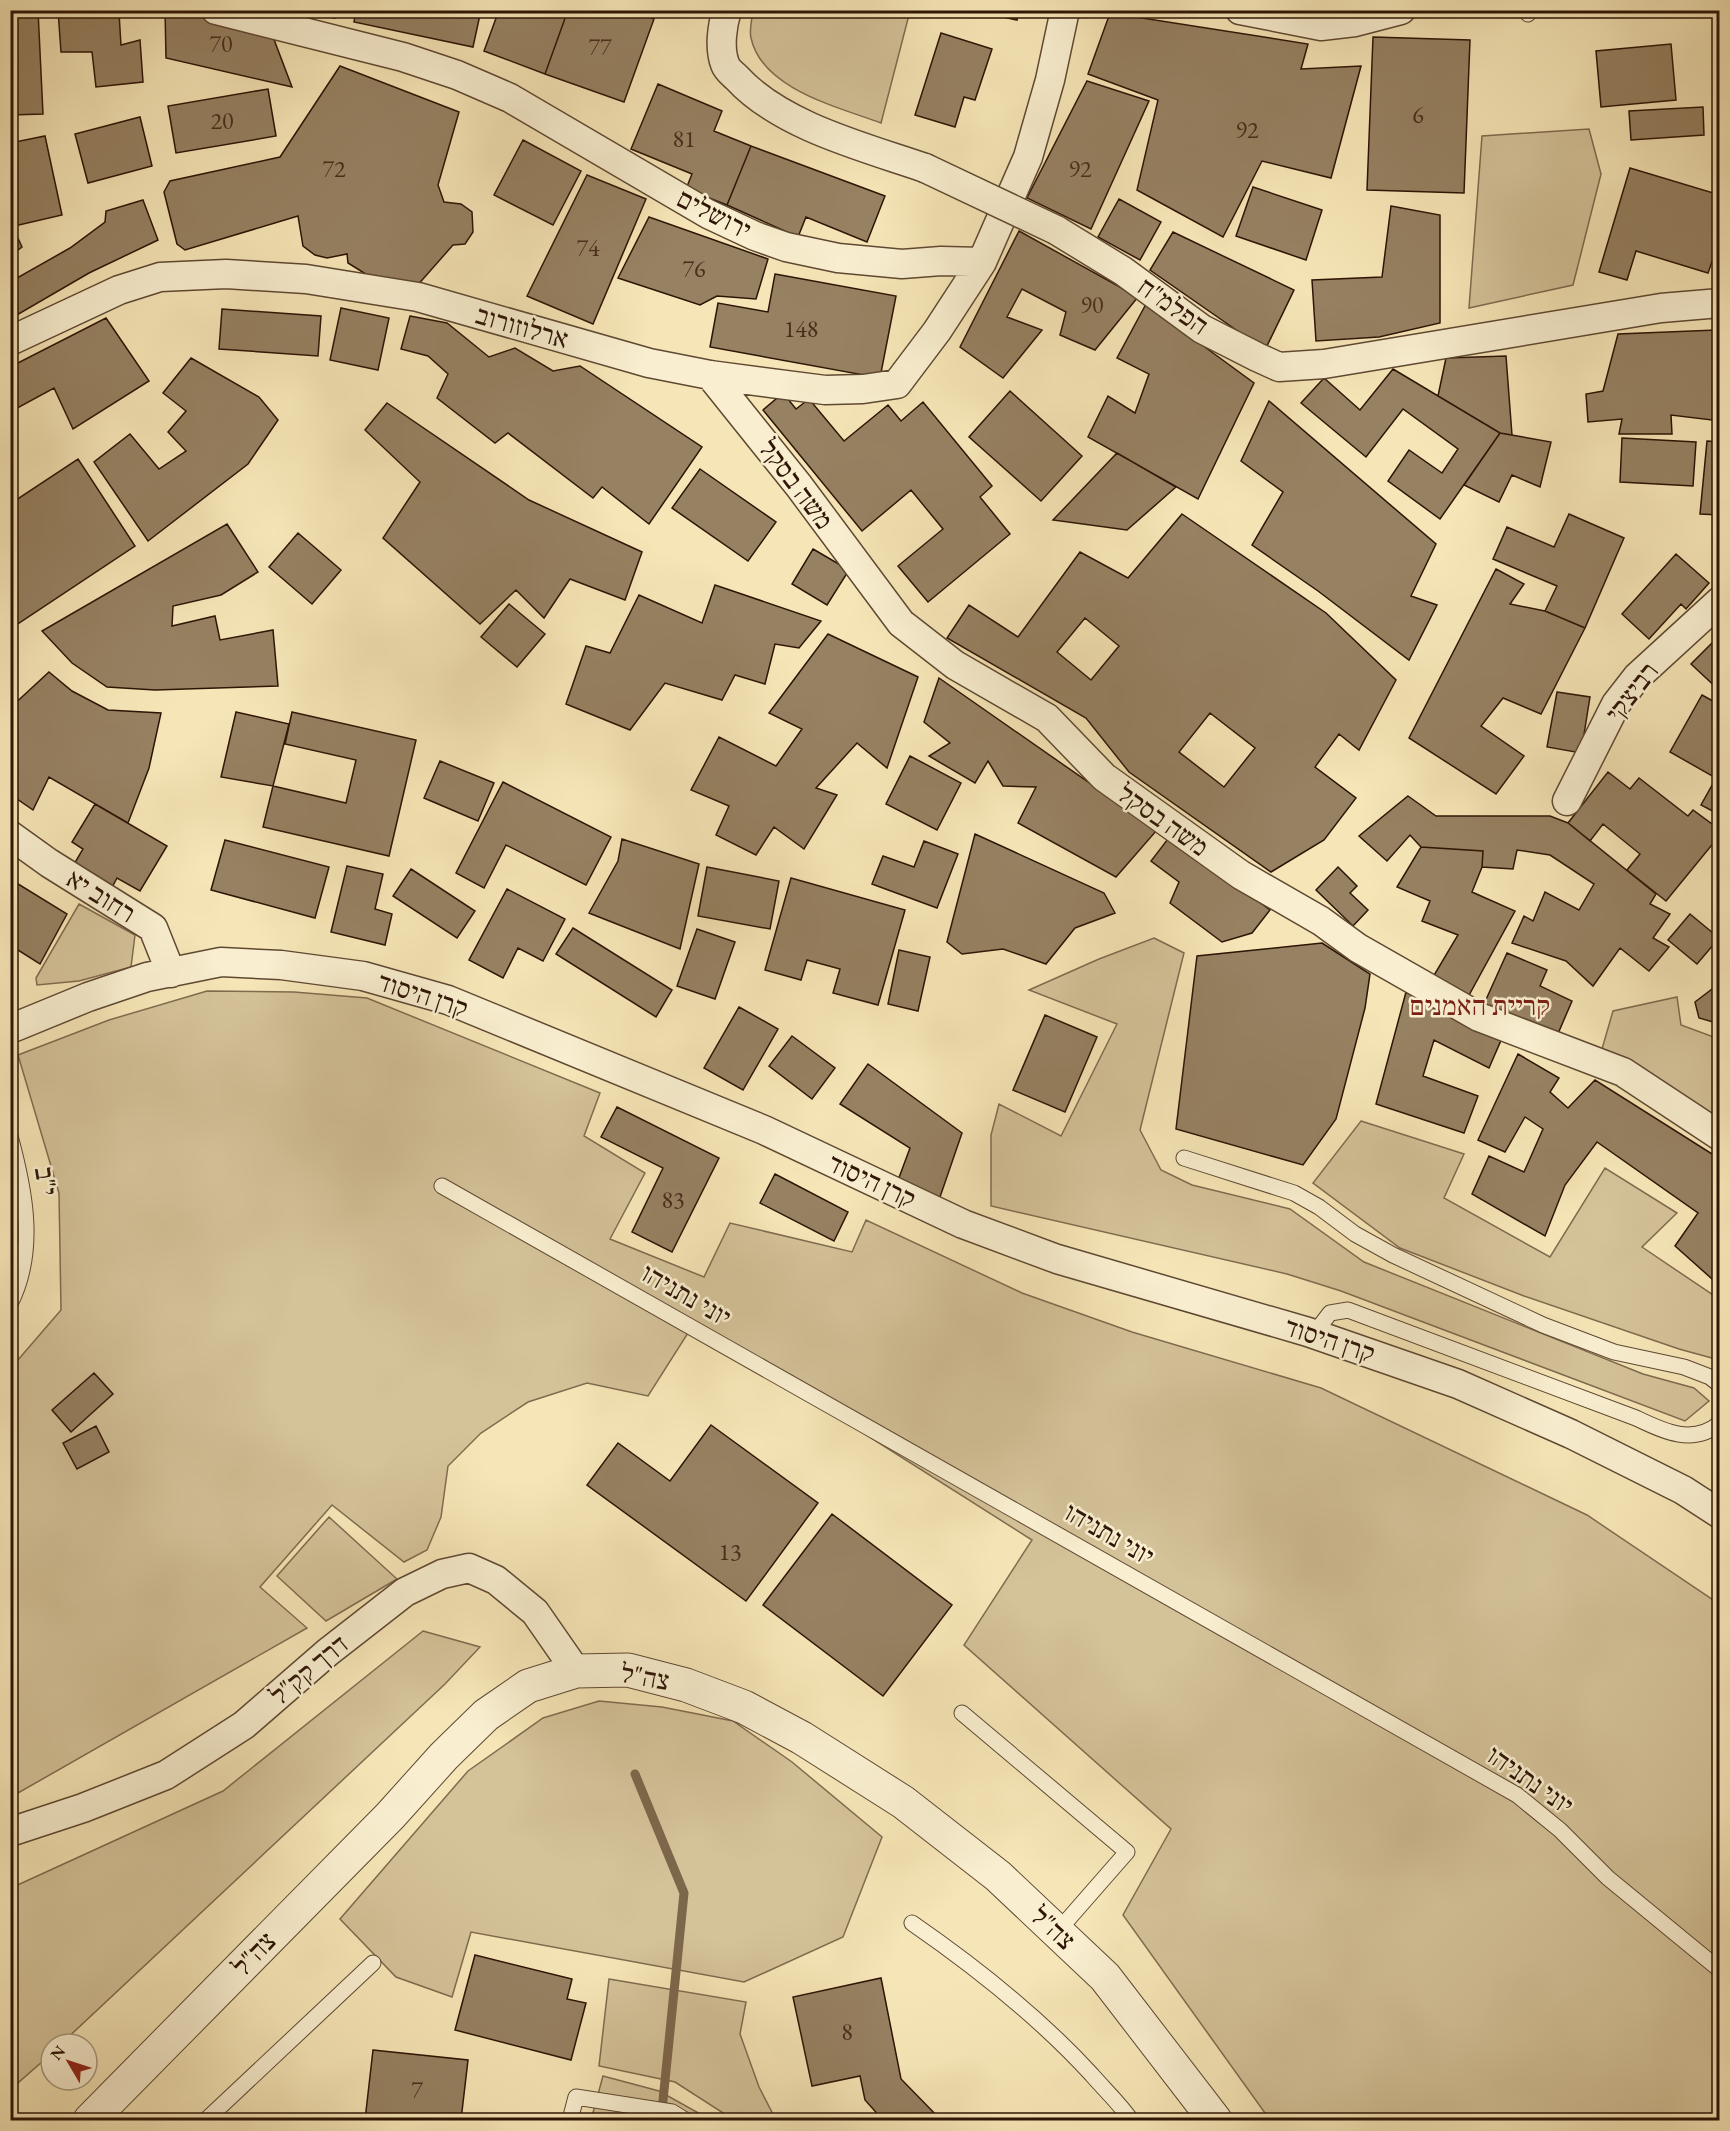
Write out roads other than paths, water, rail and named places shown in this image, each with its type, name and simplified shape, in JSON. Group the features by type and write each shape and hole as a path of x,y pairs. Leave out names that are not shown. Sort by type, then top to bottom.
{"street":[{"name":"ירושלים","path":"216,10 403,57 458,75 510,98 708,214 755,236 786,247 838,258 902,264 982,261"},
{"name":"הפלמ\"ח","path":"728,10 721,49 726,66 749,92 782,114 854,144 925,168 1056,230 1123,271 1202,329 1279,367 1324,364 1649,310 1719,303"},
{"path":"982,261 1028,157 1050,80 1065,10"},
{"path":"1240,10 1321,26 1356,22 1401,10"},
{"name":"ארלוזורוב","path":"10,342 119,290 159,277 226,274 306,279 418,297 649,363 710,375 825,390 863,389 897,384 937,331 982,261"},
{"name":"משה בסקל","path":"710,375 799,486 901,623 955,665 1047,718 1104,777 1241,874 1321,921 1368,954 1479,1017 1623,1072 1719,1136"},
{"name":"רביצקי","path":"1567,801 1616,704 1637,677 1719,601"},
{"name":"רחוב יא","path":"10,835 49,863 153,928 171,973"},
{"name":"קרן היסוד","path":"10,1029 88,997 147,977 221,962 281,965 363,976 448,1000 764,1130 973,1228 1057,1259 1314,1334 1458,1384 1570,1434 1683,1490 1719,1514"},
{"name":"דרך קק\"ל","path":"10,1832 83,1808 166,1775 244,1725 328,1652 405,1592 442,1574 469,1568 496,1581 535,1612 576,1671"},
{"name":"צה\"ל","path":"90,2121 486,1715 528,1686 576,1671 628,1670 686,1685 744,1707 802,1738 903,1802 998,1876 1105,1977 1215,2121"}],"lane":[{"name":"י\"ב","path":"10,1136 23,1183 27,1237 20,1286 10,1304"},
{"path":"1184,1158 1294,1193 1355,1234 1393,1255 1543,1324 1614,1352 1684,1367 1710,1377 1719,1386"},
{"name":"יוני נתניהו","path":"442,1186 1517,1795 1560,1830 1608,1878 1719,1970"},
{"path":"1314,1334 1330,1313 1348,1310 1636,1418 1668,1433 1698,1435 1719,1423"},
{"path":"962,1713 1127,1852 1058,1932"},
{"path":"912,1923 960,1957 1015,2001 1071,2052 1131,2121"},
{"path":"206,2121 373,1963"},
{"path":"570,2121 576,2097 672,2112 685,2121"}],"waterway":[{"path":"635,1774 684,1893 661,2120"}],"district":[{"name":"קריית האמנים","path":"1480,1005"}]}
